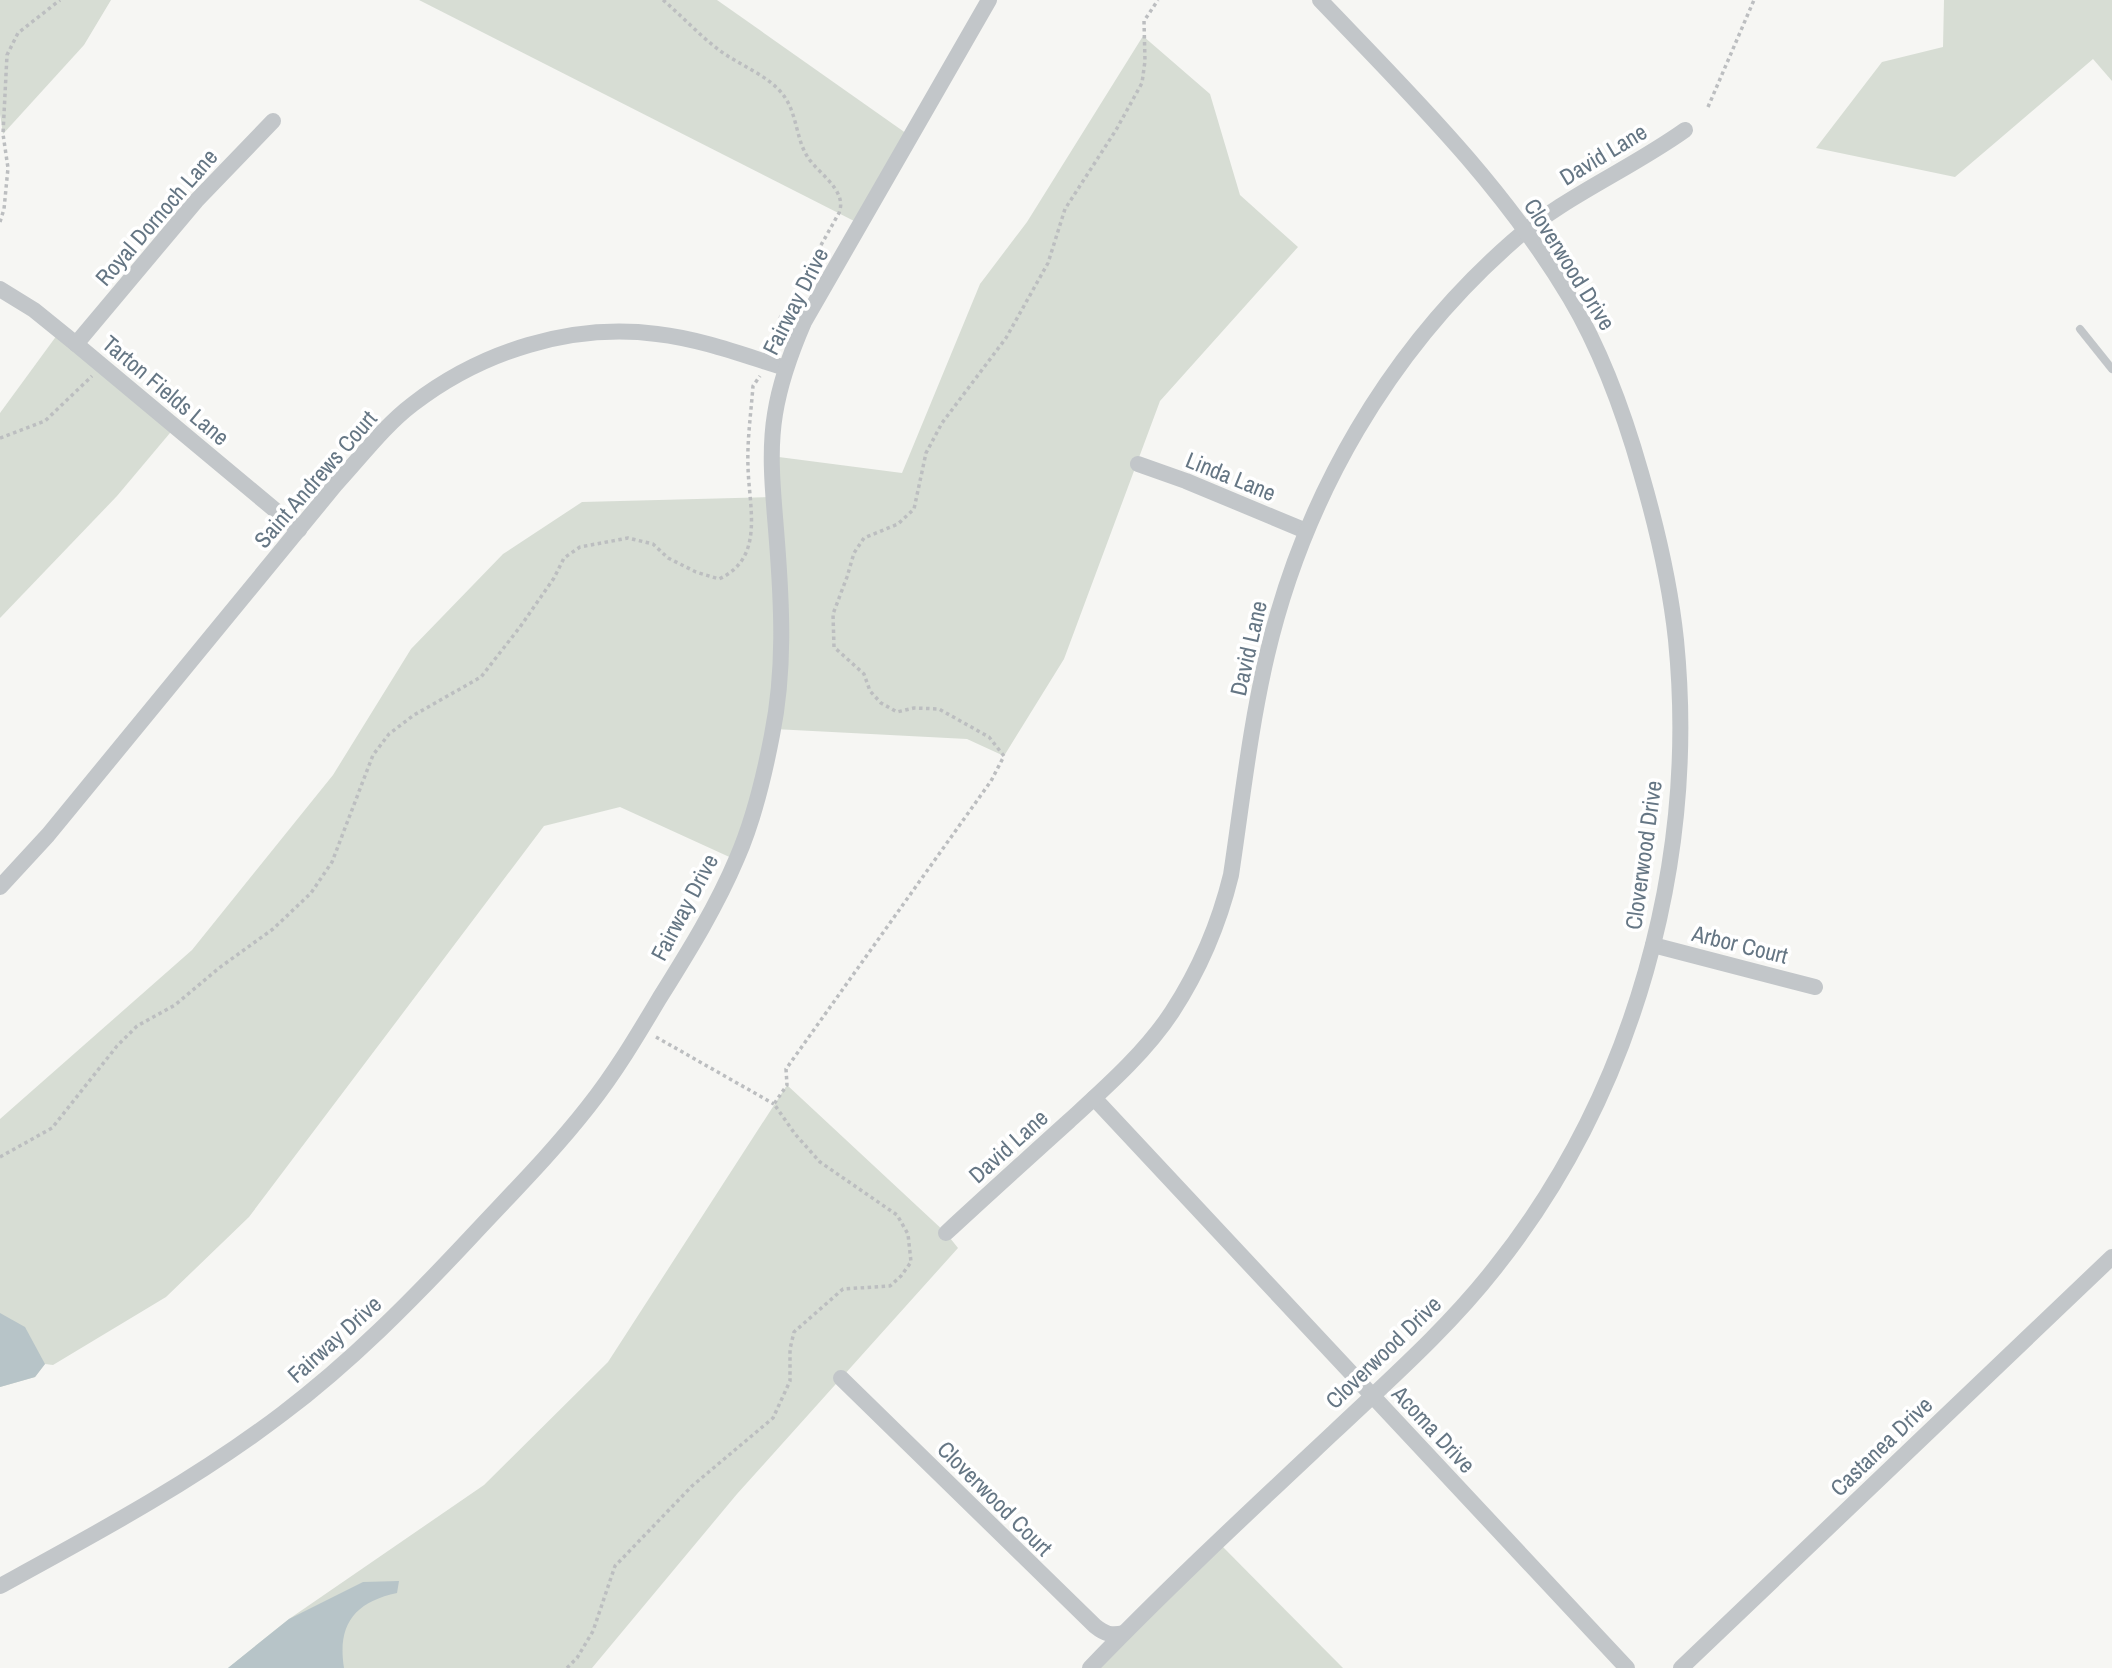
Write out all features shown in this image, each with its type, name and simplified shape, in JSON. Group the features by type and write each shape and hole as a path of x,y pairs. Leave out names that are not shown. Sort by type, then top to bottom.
{"street":[{"name":"Fairway Drive","path":"0,1586 201,1471 280,1416 323,1382 403,1308 544,1158 589,1106 642,1028 706,921 736,860 762,783 774,729 781,662 782,607 771,456 774,415 785,368 804,322 989,0"},
{"name":"Cloverwood Drive","path":"1090,1668 1448,1322 1493,1270 1548,1191 1576,1144 1606,1082 1644,978 1669,871 1679,761 1676,651 1665,570 1653,516 1630,436 1607,372 1570,298 1501,195 1456,142 1320,0"},
{"name":"Royal Dornoch Lane","path":"76,344 196,201 273,121"},
{"name":"David Lane","path":"946,1233 1094,1098 1155,1035 1172,1013 1199,965 1225,901 1266,659 1288,580 1306,531 1335,467 1370,408 1409,352 1471,281 1526,231 1553,211 1685,130"},
{"name":"Tarton Fields Lane","path":"0,289 34,310 299,530"},
{"name":"Saint Andrews Court","path":"0,887 48,835 382,433 412,405 446,381 482,361 508,351 588,333 657,334 697,341 785,368"},
{"name":"Linda Lane","path":"1138,464 1306,531"},
{"name":"Arbor Court","path":"1653,945 1815,986"},
{"name":"Acoma Drive","path":"1094,1098 1627,1668"},
{"name":"Castanea Drive","path":"1681,1668 2112,1257"},
{"name":"Cloverwood Court","path":"842,1378 1095,1626 1113,1636 1124,1633"}],"lane":[{"path":"2080,329 2112,369"}],"path":[{"path":"0,222 8,169 3,134 6,55 18,33 60,0"},
{"path":"663,0 719,50 770,83 784,96 794,116 805,154 839,195 842,205 839,213 779,320 771,347"},
{"path":"774,1104 787,1085 786,1069 991,780 1004,756 989,737 939,709 914,708 897,712 881,703 870,691 864,674 834,647 832,614 848,577 854,553 864,538 898,524 914,509 926,453 942,423 1006,338 1048,263 1065,209 1116,130 1142,83 1145,61 1144,21 1158,0"},
{"path":"1708,107 1754,0"},
{"path":"0,438 45,421 102,365"},
{"path":"0,1157 52,1128 117,1046 137,1026 175,1005 219,968 273,929 312,893 331,862 373,755 389,734 414,715 481,677 520,627 554,578 564,558 580,547 628,538 653,544 668,558 696,572 719,579 733,573 742,562 749,546 752,526 748,466 753,386 758,379"},
{"path":"566,1668 578,1658 593,1631 615,1566 692,1486 773,1418 790,1381 790,1349 794,1332 843,1289 890,1286 911,1262 908,1234 897,1215 820,1162 795,1134 774,1104 642,1028"}],"shaded area":[{"path":"0,0 111,0 84,45 3,134 0,114"},
{"path":"419,0 717,0 910,136 860,224"},
{"path":"1944,0 2112,0 2112,81 2093,59 1955,177 1816,148 1882,62 1943,47"},
{"path":"1143,36 1210,94 1240,195 1298,247 1160,401 1064,659 1004,756 967,739 774,729 736,860 620,807 544,826 249,1217 166,1297 53,1365 45,1364 35,1377 0,1387 0,1119 192,950 333,775 411,649 503,554 582,502 774,497 771,456 902,473 980,284 1027,222"},
{"path":"60,331 175,427 117,496 0,618 0,413"},
{"path":"787,1085 946,1233 958,1248 737,1494 592,1668 228,1668 289,1619 484,1485 608,1362"},
{"path":"0,1313 25,1327 45,1364 35,1377 0,1387"},
{"path":"1218,1542 1343,1668 1090,1668"},
{"path":"399,1581 397,1593 370,1602 352,1617 343,1639 344,1668 228,1668 289,1619 363,1582"}]}
